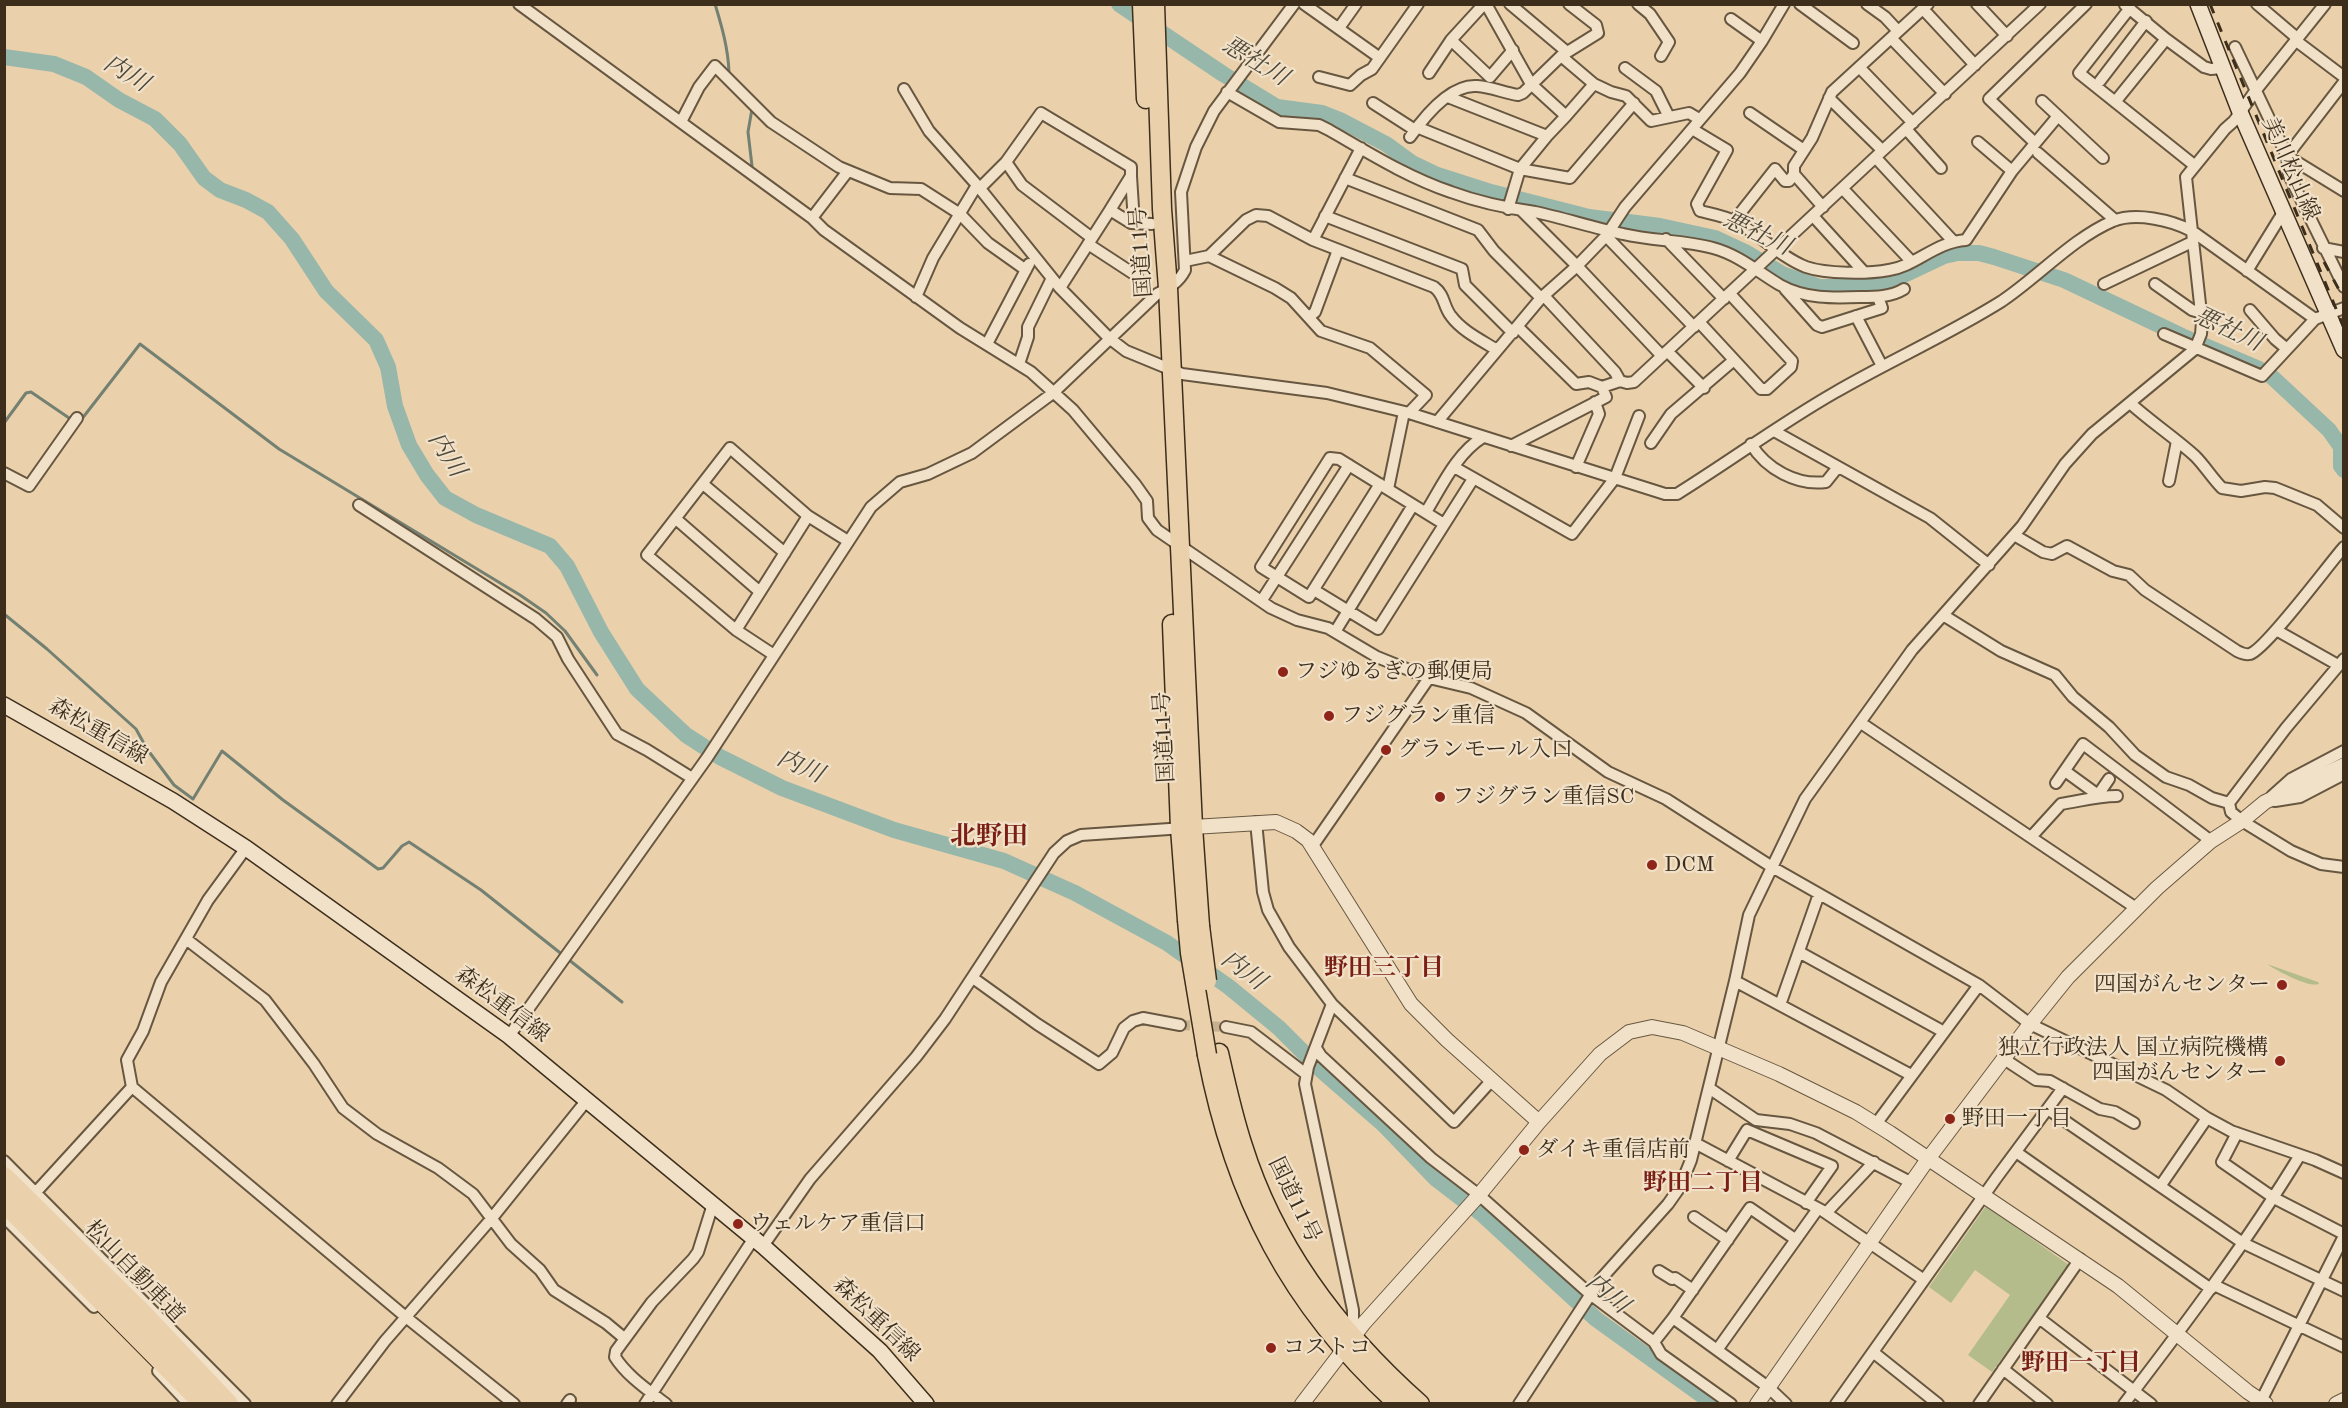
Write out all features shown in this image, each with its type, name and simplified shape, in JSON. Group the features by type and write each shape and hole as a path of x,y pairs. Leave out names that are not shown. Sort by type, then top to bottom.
{"highway":[{"name":"国道11号","path":"1149,7 1162,209 1162,291 1187,828 1193,923 1209,1001 1213,1054 1243,1147 1267,1209 1348,1343 1398,1404"},
{"name":"国道11号","path":"1150,35 1143,224 1162,291"},
{"name":"松山自動車道","path":"4,1177 138,1309 228,1404"},
{"name":"松山自動車道","path":"4,1202 204,1404"},
{"name":"国道11号","path":"1348,1343 1420,1404"}],"main road":[{"name":"美川松山線","path":"2198,4 2240,112 2284,211 2322,316 2343,350"},
{"name":"森松重信線","path":"4,705 173,801 246,848 509,1036 759,1242 880,1351 927,1404"}],"street":[{"path":"519,4 812,218 824,230 915,297 1031,372 1073,410 1128,476 1147,501 1148,519 1157,530 1271,608 1297,620 1335,632 1377,657 1429,678 1471,688 1526,713 1608,772 1666,799 1772,867 1979,985 2030,1024 2166,1090 2207,1118 2237,1133 2343,1173"},
{"path":"509,1036 707,758 871,507 900,482 928,474 972,453 1053,393 1109,338 1162,291 1181,278 1185,270 1185,261 1181,192 1196,147 1214,111 1294,4"},
{"path":"1304,4 1380,58"},
{"path":"1339,28 1356,4"},
{"path":"1319,77 1350,86 1361,75 1372,69 1418,4"},
{"path":"1429,73 1451,40 1485,4 1514,50 1531,84 1566,116"},
{"path":"1510,4 1594,84 1626,96 1652,121 1689,113 1695,124 1727,150 1697,204 1700,211 1734,221 1776,251 1806,267 1826,271 1888,270 1953,241 1966,240 2012,171 2036,148 2058,116"},
{"path":"1415,132 1433,110 1457,89 1476,86 1518,95 1523,93 1564,54 1598,33 1596,25 1569,4"},
{"path":"1638,4 1650,14 1669,42 1661,56"},
{"path":"1437,422 1543,297 1577,266 1609,231 1625,207 1740,73 1784,4"},
{"path":"1800,4 1853,43"},
{"path":"1867,4 1880,8 1895,34 1945,94"},
{"path":"1977,4 2007,36"},
{"path":"2086,4 1989,99 2036,148 2115,220"},
{"path":"2257,4 2343,79 2288,156"},
{"path":"1519,1404 1585,1302 1680,1187 1695,1143 1709,1088 1749,915 1805,799 1862,723 1902,664 2014,535 2065,464 2092,434 2196,348 2201,334 2202,313 2186,177 2325,4"},
{"path":"1324,216 1462,269 1465,285 1576,384 1588,382 1602,387 1620,381 1634,382 2038,5"},
{"path":"2194,165 2079,73 2128,6 2166,39 2204,67 2223,68"},
{"path":"1734,221 1775,169 1785,181 1790,180 1794,174 1794,166 1812,138 1832,92 1926,7 1975,65"},
{"path":"1731,19 1762,41"},
{"path":"2100,81 2146,21"},
{"path":"2115,102 2166,39"},
{"path":"1451,40 1490,77 1514,50"},
{"path":"2235,47 2288,156 2289,175 2343,286"},
{"path":"681,122 699,87 715,66 771,122 848,171 890,188 921,189 960,214 988,243 1026,270"},
{"path":"1859,67 1910,126 1941,168"},
{"path":"1626,68 1656,91 1669,117"},
{"path":"1509,206 1520,169 1594,84"},
{"path":"904,89 929,131 979,187 1060,288 1109,338 1126,351 1182,374 1327,393 1407,412 1665,494 1677,494 1774,430 1882,366 1974,317 2035,276 2081,240 2115,220 2163,219 2177,223 2192,236 2322,316"},
{"path":"1230,89 1279,122 1319,125 1401,172 1451,193 1509,206 1522,212 1664,354 1704,388"},
{"path":"1448,97 1547,136"},
{"path":"1829,98 1953,241"},
{"path":"2042,101 2103,158"},
{"path":"1374,103 1415,132 1520,169 1570,178 1634,103"},
{"path":"915,297 933,258 960,214 979,187 1006,162 1041,113 1131,167 1131,176 1143,224"},
{"path":"1750,113 1804,150"},
{"path":"1978,142 2012,171"},
{"path":"1313,240 1361,148"},
{"path":"2288,156 2343,191"},
{"path":"1006,162 1022,185 1137,276"},
{"path":"812,218 848,171"},
{"path":"1794,174 1823,207"},
{"path":"1060,288 1131,176"},
{"path":"1345,178 1478,231 1494,251 1543,297 1615,372 1620,381"},
{"path":"1843,189 1911,261"},
{"path":"1110,210 1143,224"},
{"path":"2247,271 2284,211"},
{"path":"1522,212 1533,212 1624,234 1718,249 1757,268 1783,287 1817,325 1822,327 1882,308 1878,297"},
{"path":"1185,261 1209,256 1246,220 1256,215 1268,216 1313,240 1434,287 1443,296 1452,318 1497,350"},
{"path":"1813,216 1863,271"},
{"path":"1609,231 1697,325 1761,389 1767,389 1791,367 1792,362 1666,239"},
{"path":"2104,284 2192,236"},
{"path":"2323,248 2343,252"},
{"path":"1309,318 1315,312 1338,250"},
{"path":"987,344 1034,256"},
{"path":"1209,256 1291,298 1321,331 1370,348 1426,395 1407,412 1384,487 1309,597 1261,567 1330,458 1339,459 1349,465 1384,487 1444,524"},
{"path":"1019,364 1028,337 1028,327 1052,278"},
{"path":"2155,284 2192,310 2202,313"},
{"path":"1783,287 1806,295 1827,298 1878,297 1896,294 1904,289"},
{"path":"2164,334 2262,376 2322,316 2343,308"},
{"path":"2250,310 2275,339 2288,349"},
{"path":"1856,316 1882,366"},
{"path":"1651,443 1671,414 1734,360"},
{"path":"1511,446 1606,397 1602,387"},
{"path":"1576,467 1599,414 1595,402"},
{"path":"2130,404 2197,458 2222,488 2241,491 2265,487 2281,491 2317,505 2343,528"},
{"path":"1454,467 1572,534 1615,478 1639,416"},
{"path":"4,473 29,486 77,418"},
{"path":"1774,430 1930,518 1989,565"},
{"path":"1426,513 1454,467 1470,446 1483,437"},
{"path":"2169,481 2177,441"},
{"path":"1751,444 1759,457 1775,471 1812,484 1826,482 1838,467"},
{"path":"774,655 736,630 647,555 730,448 808,516 848,541"},
{"path":"1262,600 1349,465"},
{"path":"1314,590 1378,629 1473,479"},
{"path":"704,484 785,553"},
{"path":"359,505 536,619 557,637 568,659 617,734 692,778"},
{"path":"1335,632 1413,505"},
{"path":"736,630 808,516"},
{"path":"676,519 760,592"},
{"path":"2014,535 2043,552 2052,554 2067,546 2113,571 2129,575 2145,590 2245,654 2252,654 2276,630 2343,547"},
{"path":"1943,615 2001,651 2055,675 2073,697 2109,727 2135,755 2166,777 2189,785 2212,798 2229,803"},
{"path":"2276,630 2341,662 2286,728 2229,803 2231,812 2291,851 2321,864 2343,867"},
{"path":"1312,847 1429,678"},
{"path":"1862,723 2136,908"},
{"path":"2056,783 2083,744 2211,841"},
{"path":"1756,1404 1928,1159 2068,977 2136,908 2211,841 2242,821 2290,779 2343,751"},
{"path":"2265,802 2343,765"},
{"path":"2065,771 2098,795 2117,796"},
{"path":"2265,802 2300,796 2343,774"},
{"path":"2031,837 2061,804 2091,800 2098,795 2109,779"},
{"path":"1256,822 1263,892 1268,910 1297,960 1332,1004 1454,1122 1492,1080"},
{"path":"645,1404 759,1242 810,1179 916,1057 973,978 1042,869 1067,841 1081,835 1256,822 1276,822 1285,825 1308,840 1411,1004 1539,1122"},
{"path":"246,848 208,900 161,982 143,1031 127,1060 132,1087 407,1318 514,1404"},
{"path":"1780,1005 1819,894"},
{"path":"186,939 265,1000 314,1064 343,1108 377,1134 438,1168 473,1194 511,1244 540,1270 554,1290 606,1323 624,1338"},
{"path":"1799,952 1944,1032"},
{"path":"973,978 1037,1024 1099,1064 1112,1053 1121,1033 1133,1021 1143,1018 1180,1025"},
{"path":"1735,981 1911,1075"},
{"path":"1876,1124 1979,985"},
{"path":"1332,1004 1307,1071 1305,1084 1353,1310 1348,1343"},
{"path":"1227,1027 1251,1032 1307,1071"},
{"path":"1302,1404 1364,1323 1465,1211 1539,1122 1600,1054 1629,1032 1652,1028 1667,1029 1719,1047 1856,1112 1985,1195 2118,1286 2264,1402 2343,1235 2274,1198 2222,1162 2237,1133"},
{"path":"1315,1051 1431,1158 1478,1196 1585,1302 1654,1342 1661,1354 1731,1404"},
{"path":"2004,1059 2037,1080 2050,1081 2100,1109 2115,1112 2134,1123"},
{"path":"37,1191 132,1087"},
{"path":"1709,1088 1756,1120 1799,1127 1816,1133 1912,1183"},
{"path":"1836,1404 2063,1088"},
{"path":"337,1404 385,1341 492,1218 587,1100"},
{"path":"2049,1110 2243,1243 2343,1292"},
{"path":"2161,1185 2207,1118"},
{"path":"1728,1161 1747,1131 1832,1166 1806,1203"},
{"path":"1695,1143 1821,1211 1924,1280"},
{"path":"2016,1152 2212,1287 2299,1324 2343,1347"},
{"path":"2124,1404 2212,1287 2274,1198 2300,1155"},
{"path":"4,1161 37,1191 245,1404"},
{"path":"1717,1350 1795,1239 1821,1211 1874,1162"},
{"path":"666,1404 633,1378 615,1357 624,1338 652,1302 693,1259 698,1251 713,1204"},
{"path":"1654,1342 1750,1208 1795,1239"},
{"path":"4,1217 189,1404"},
{"path":"1694,1217 1728,1240"},
{"path":"1978,1404 2080,1259"},
{"path":"1659,1271 1693,1290"},
{"path":"1673,1318 1768,1387 1786,1404"},
{"path":"2039,1318 2151,1404"},
{"path":"1873,1352 1938,1404"},
{"path":"2002,1369 2047,1404"},
{"path":"2336,1404 2343,1400"}],"green space":[{"path":"2267,964 2318,982 2319,984 2300,981"},
{"path":"1986,1206 2069,1265 1992,1372 1968,1355 2010,1295 1975,1270 1951,1303 1929,1287"}],"waterway":[{"path":"715,4 726,46 729,72"},
{"name":"悪社川","path":"1119,4 1223,74 1277,107 1322,113 1386,144 1412,163 1435,174 1491,192 1589,217 1660,226 1715,238 1745,252 1782,274 1820,287 1873,287 1889,282 1944,256 1958,253 1979,253 2064,280 2271,376 2329,430 2341,447 2341,466 2344,470"},
{"name":"内川","path":"4,57 54,64 86,77 119,100 155,119 180,144 204,178 220,190 268,212 292,239 326,291 376,340 388,367 395,406 409,445 427,475 445,498 476,515 550,546 567,566 601,632 637,689 686,735 720,757 782,788 894,830 1004,861 1075,893 1167,943 1229,987 1279,1028 1322,1071 1384,1125 1436,1179 1483,1215 1596,1319 1714,1404"},
{"path":"752,109 748,132 752,166"},
{"path":"81,420 140,344 279,449 546,613 565,631 597,675"},
{"path":"4,423 26,393 31,392 72,420"},
{"path":"4,614 47,649 136,729 147,749 174,785 193,799 222,751 283,800 378,869 383,868 402,846 409,842 481,890 622,1002"}],"tunnel":[{"path":"1180,1025 1226,1027"}],"railway":[{"path":"2210,4 2344,328"},
{"path":"2324,262 2344,299"}],"place":[{"name":"フジゆるぎの郵便局","path":"1283,672"},
{"name":"フジグラン重信","path":"1329,716"},
{"name":"グランモール入口","path":"1386,750"},
{"name":"フジグラン重信SC","path":"1440,797"},
{"name":"DCM","path":"1652,865"},
{"name":"四国がんセンター","path":"2282,985"},
{"name":"独立行政法人 国立病院機構 四国がんセンター","path":"2280,1061"},
{"name":"野田一丁目","path":"1950,1119"},
{"name":"ダイキ重信店前","path":"1524,1150"},
{"name":"ウェルケア重信口","path":"738,1224"},
{"name":"コストコ","path":"1271,1348"}],"district":[{"name":"北野田","path":"989,837"},
{"name":"野田三丁目","path":"1384,969"},
{"name":"野田二丁目","path":"1703,1184"},
{"name":"野田一丁目","path":"2081,1364"}]}
